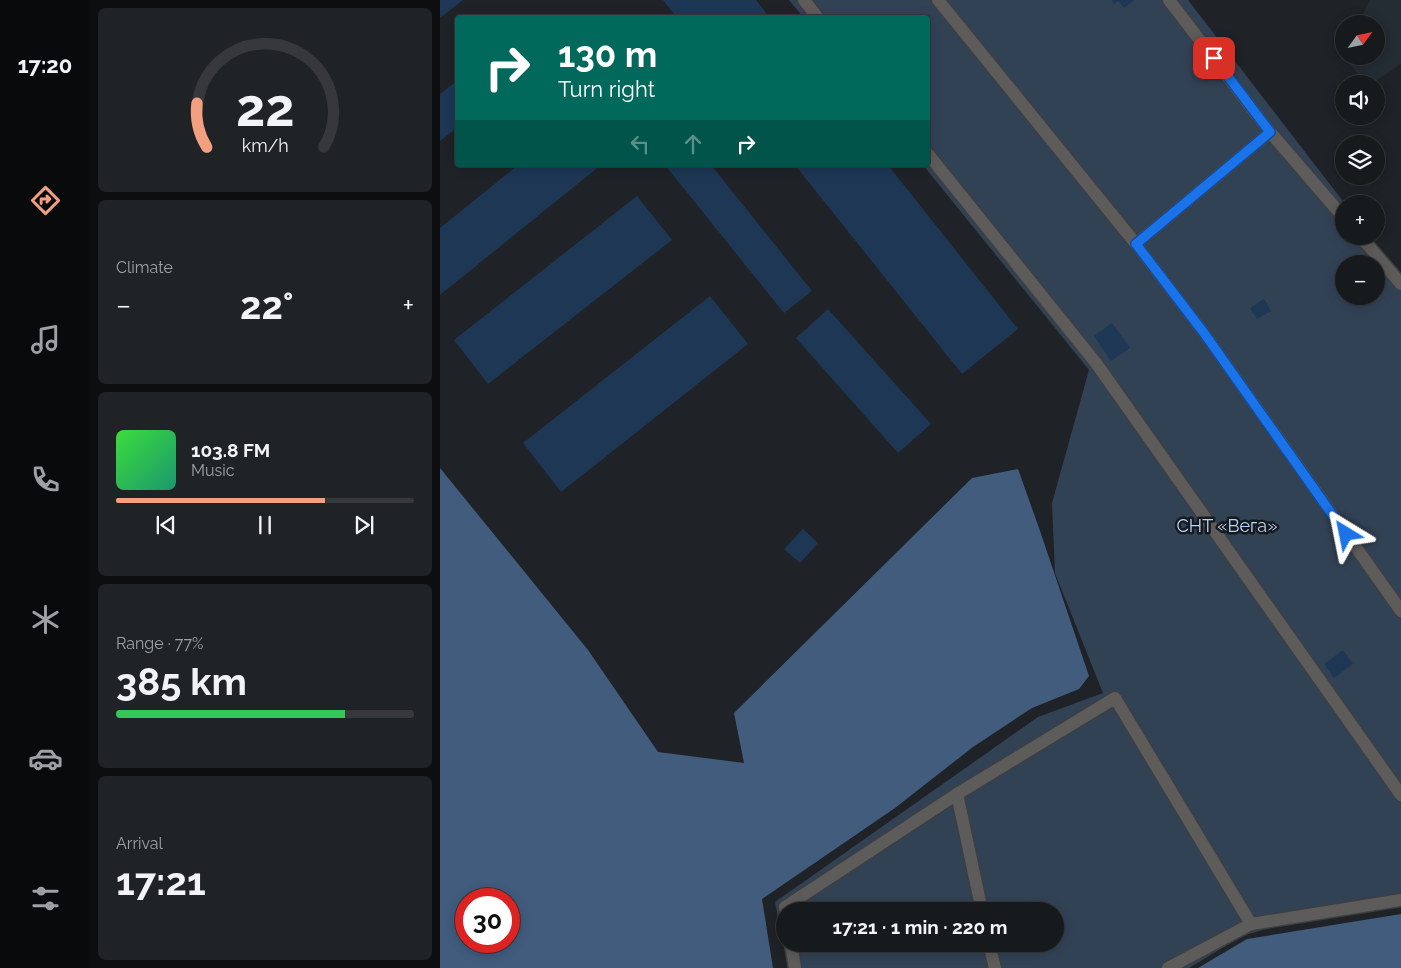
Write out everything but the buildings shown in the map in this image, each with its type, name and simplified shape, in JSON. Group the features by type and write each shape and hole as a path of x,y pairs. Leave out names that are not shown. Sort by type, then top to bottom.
{"street":[{"path":"804,0 816,15"},
{"path":"938,0 1136,244 1204,333 1401,612"},
{"path":"1169,0 1270,132 1335,208"},
{"path":"1136,244 1270,132"},
{"path":"930,156 1096,363 1401,795"},
{"path":"1368,245 1401,284"},
{"path":"793,902 957,794 1114,698 1251,924"},
{"path":"957,794 980,902"},
{"path":"1168,968 1251,924 1401,900"},
{"path":"792,952 795,968"},
{"path":"991,952 994,968"}],"shaded area":[{"path":"1370,0 1401,0 1401,64 1384,75 1359,75 1351,65 1385,65 1385,15 1362,15"},
{"path":"440,468 588,650 658,752 744,763 734,713 972,478 1018,469 1089,676 1079,689 1032,708 973,747 895,808 762,899 773,968 440,968"},
{"path":"1401,914 1401,968 1198,968 1247,939"}],"green space":[{"name":"СНТ «Вега»","path":"789,0 1188,0 1338,195 1335,195 1335,245 1377,245 1384,255 1335,255 1335,305 1385,305 1385,256 1401,277 1401,905 1276,926 1242,936 1189,968 788,968 785,952 1064,952 1064,902 776,902 776,907 775,902 1038,717 1103,693 1055,573 1052,503 1089,370 925,167 930,167 930,15 801,15"}],"route":[{"path":"1214,58 1270,132 1136,244 1204,333 1346,534"}]}
